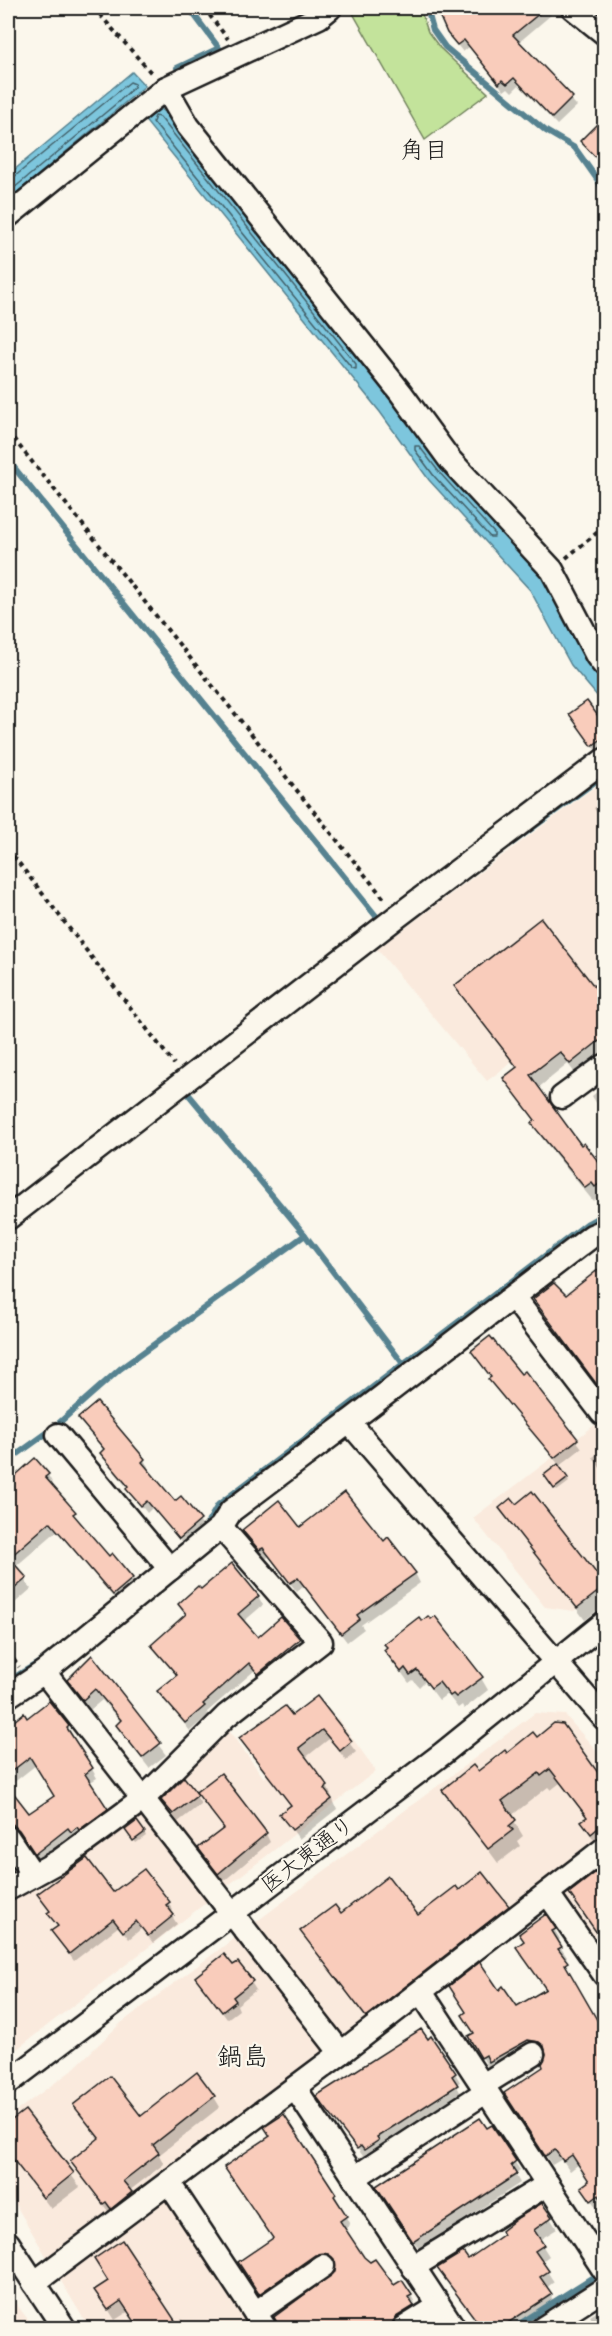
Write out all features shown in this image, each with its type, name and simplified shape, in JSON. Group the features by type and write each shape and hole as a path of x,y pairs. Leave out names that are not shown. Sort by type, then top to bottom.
{"street":[{"path":"8,216 160,92 319,17 330,8"},
{"path":"573,8 600,22"},
{"path":"160,92 401,393 450,460 552,570 597,656 604,665"},
{"path":"8,1218 186,1078 604,760"},
{"path":"562,1097 604,1066"},
{"path":"8,1696 44,1672 166,1563 221,1527 231,1511 514,1298 592,1236 604,1231"},
{"path":"514,1298 602,1413 604,1410"},
{"path":"349,1422 604,1718"},
{"path":"58,1435 166,1563"},
{"path":"8,1889 59,1861 142,1800 226,1716 321,1642 221,1527"},
{"name":"医大東通り","path":"8,2083 231,1911 442,1754 604,1623"},
{"path":"44,1672 341,2053"},
{"path":"8,1838 33,1875"},
{"path":"34,2283 341,2053 604,1849"},
{"path":"548,1894 604,1974"},
{"path":"421,1992 604,2270"},
{"path":"354,2178 532,2054"},
{"path":"295,2088 454,2328"},
{"path":"170,2183 260,2321 323,2266"},
{"path":"413,2267 548,2184"},
{"path":"8,2243 64,2328"},
{"path":"543,2328 604,2289"},
{"path":"405,2328 439,2306"}],"path":[{"path":"94,8 135,57 160,92"},
{"path":"204,8 239,54"},
{"path":"8,432 398,916"},
{"path":"552,570 604,527"},
{"path":"8,849 186,1078"},
{"path":"8,1652 17,1664"}],"shaded area":[{"path":"604,780 604,992 487,1081 377,949"},
{"path":"604,1418 604,1588 574,1611 545,1607 473,1518"},
{"path":"535,1713 565,1715 604,1759 604,1954 550,1878 158,2180 256,2328 89,2328 8,2192 8,2117 71,2071 121,2023"},
{"path":"338,1718 376,1771 8,2056 8,1898 84,1858 154,1798 227,1728 264,1778"},
{"path":"8,2294 35,2328 8,2328"}],"green space":[{"path":"350,8 420,8 428,32 440,48 488,93 425,140"}],"water":[{"path":"132,72 145,86 8,200 8,175"},
{"path":"159,106 394,402 443,468 545,579 586,658 604,678 604,704 571,665 530,590 429,480 380,412 143,118"}],"building":[{"path":"436,8 546,8 513,35 573,97 552,118 514,78 507,84 502,80 499,84 464,40 457,45 447,33"},
{"path":"604,117 604,166 580,141"},
{"path":"587,701 604,724 604,737 592,746 569,714"},
{"path":"541,918 604,999 604,1037 570,1064 560,1052 530,1075 581,1145 584,1143 604,1169 604,1180 595,1187 592,1183 585,1188 531,1123 535,1120 503,1078 517,1067 454,986"},
{"path":"604,1265 604,1394 533,1299 554,1283 566,1295"},
{"path":"490,1336 521,1374 525,1371 578,1439 554,1458 488,1379 491,1377 471,1351"},
{"path":"97,1402 145,1459 142,1462 175,1501 181,1496 201,1520 179,1539 147,1501 141,1506 126,1489 128,1486 100,1453 104,1449 78,1418"},
{"path":"35,1458 49,1474 45,1477 76,1512 73,1514 109,1556 112,1553 133,1578 113,1595 50,1522 9,1558 27,1578 8,1594 8,1482"},
{"path":"558,1464 568,1478 554,1489 544,1475"},
{"path":"532,1491 604,1583 604,1587 577,1608 499,1508 511,1498 516,1504"},
{"path":"345,1492 384,1541 388,1537 416,1573 357,1615 360,1619 341,1634 298,1578 290,1583 263,1548 259,1550 242,1530 279,1500 300,1527"},
{"path":"232,1563 259,1596 238,1614 258,1637 281,1617 300,1639 258,1674 249,1663 185,1723 157,1691 177,1675 151,1645 186,1614 178,1604 198,1586 201,1589"},
{"path":"428,1616 431,1619 435,1616 483,1677 456,1697 453,1694 450,1696 439,1682 431,1688 417,1670 410,1675 405,1668 401,1672 384,1650 387,1647 384,1644 419,1617 422,1621"},
{"path":"92,1655 161,1743 142,1758 116,1725 121,1720 95,1689 83,1700 67,1680"},
{"path":"317,1696 352,1741 340,1751 322,1730 299,1748 328,1786 324,1789 332,1799 292,1830 279,1814 291,1805 239,1738 285,1706 292,1715"},
{"path":"49,1701 69,1726 67,1728 93,1768 85,1774 108,1809 79,1830 77,1827 71,1832 68,1828 35,1854 19,1830 8,1820 8,1786 29,1813 54,1796 30,1757 8,1774 8,1726 24,1713 27,1718"},
{"path":"554,1723 563,1724 604,1781 604,1836 597,1829 591,1834 581,1821 587,1817 550,1769 541,1776 539,1773 502,1801 516,1820 509,1826 513,1830 488,1849 442,1790 473,1765 478,1771 505,1750 507,1753 533,1732 537,1737"},
{"path":"221,1773 267,1833 218,1874 198,1848 224,1828 196,1792"},
{"path":"184,1777 198,1795 173,1814 161,1800"},
{"path":"137,1821 145,1832 133,1841 125,1830"},
{"path":"87,1858 113,1892 144,1869 170,1902 166,1905 174,1915 148,1936 136,1921 123,1932 113,1919 69,1954 51,1931 58,1926 47,1913 50,1911 37,1894"},
{"path":"604,1866 604,1943 569,1893"},
{"path":"482,1872 509,1906 366,2017 300,1931 335,1905 341,1913 388,1876 418,1915 456,1886 459,1890"},
{"path":"546,1914 556,1929 552,1931 562,1947 558,1949 568,1962 565,1964 604,2032 604,2204 599,2195 591,2201 581,2187 589,2181 572,2155 563,2161 555,2150 545,2156 504,2093 543,2067 546,2054 544,2046 539,2042 528,2040 489,2062 486,2055 481,2058 468,2036 474,2033 462,2015 466,2012 449,1986 480,1962 499,1990 503,1986 517,2006 546,1989 516,1947 524,1941 519,1934"},
{"path":"224,1954 233,1965 238,1962 253,1981 233,1997 236,2001 222,2012 195,1977"},
{"path":"421,2029 428,2039 431,2036 456,2073 452,2076 458,2085 377,2137 379,2140 364,2150 361,2146 357,2149 316,2096"},
{"path":"197,2072 215,2096 153,2145 159,2153 123,2181 132,2192 111,2209 106,2202 103,2204 70,2161 99,2138 73,2105 110,2076 141,2116"},
{"path":"25,2110 74,2173 43,2198 8,2153 8,2123"},
{"path":"284,2114 336,2194 334,2196 347,2216 340,2221 364,2257 370,2262 375,2259 394,2285 402,2280 412,2295 408,2297 414,2306 396,2317 391,2328 280,2328 274,2317 335,2272 334,2259 328,2254 315,2255 259,2294 238,2262 273,2238 224,2167 270,2136 264,2127"},
{"path":"480,2118 487,2128 492,2125 516,2161 511,2165 517,2174 413,2242 376,2186"},
{"path":"542,2203 552,2217 534,2230 544,2245 535,2251 549,2271 540,2277 552,2294 500,2328 482,2328 437,2268 463,2252 468,2259 503,2235 501,2231 519,2217"},
{"path":"122,2240 180,2328 139,2328 121,2301 108,2310 94,2290 108,2281 94,2259"}],"waterway":[{"path":"177,68 219,48 189,8"},
{"path":"427,8 433,30 445,47 546,131 575,148 599,182 604,195"},
{"path":"8,460 376,916"},
{"path":"512,843 604,775"},
{"path":"185,1090 305,1235 404,1365"},
{"path":"206,1526 218,1505 588,1223 604,1214"},
{"path":"8,1461 51,1430 120,1369 305,1235"},
{"path":"8,1681 43,1660"},
{"path":"513,2328 593,2277"}],"district":[{"name":"角目","path":"424,150"},
{"name":"鍋島","path":"243,2056"}]}
